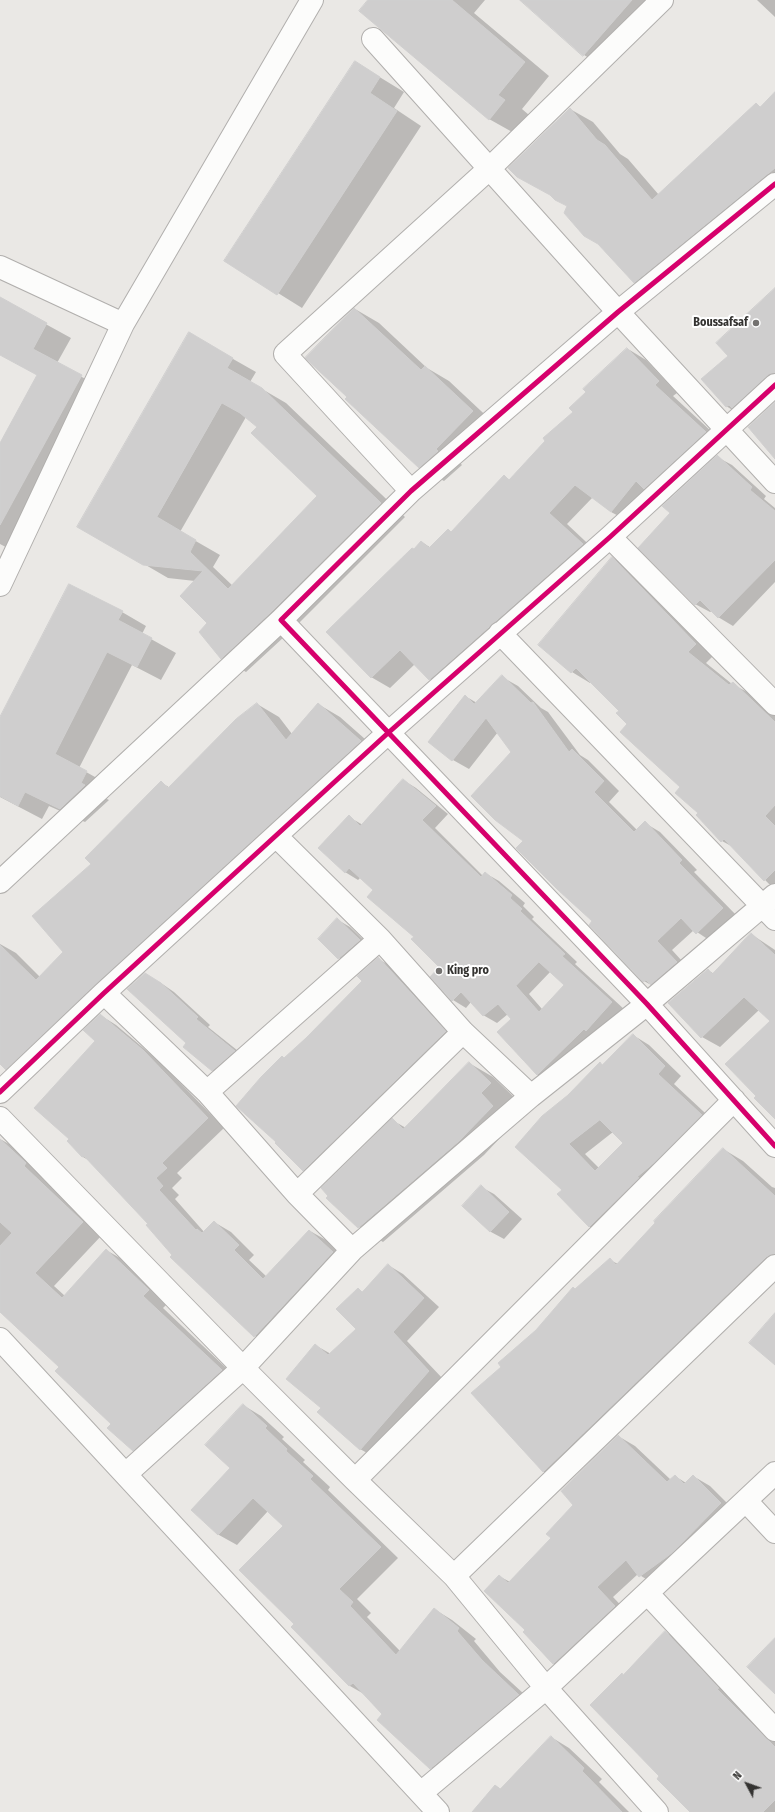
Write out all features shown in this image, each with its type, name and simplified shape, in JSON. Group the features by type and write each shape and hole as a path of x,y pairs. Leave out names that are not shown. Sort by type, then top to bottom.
{"street":[{"path":"0,585 123,324 312,0"},
{"path":"411,491 285,354 490,168 662,0"},
{"path":"373,39 725,430 775,482"},
{"path":"0,882 281,620 411,491 618,312 775,184"},
{"path":"0,267 123,324"},
{"path":"0,1092 104,993 388,733 610,537 775,385"},
{"path":"610,537 775,704"},
{"path":"281,620 647,1004 775,1146"},
{"path":"127,1473 243,1368 352,1250 531,1096 771,907 500,633"},
{"path":"276,836 380,939 463,1032 531,1096"},
{"path":"207,1092 380,939"},
{"path":"104,993 207,1092 297,1194 352,1250"},
{"path":"297,1194 463,1032"},
{"path":"355,1480 734,1100"},
{"path":"0,1118 243,1368 454,1576 546,1688 657,1812"},
{"path":"454,1576 775,1266"},
{"path":"0,1339 127,1473 438,1812"},
{"path":"421,1793 546,1688 648,1594 775,1473"},
{"path":"746,1501 775,1532"},
{"path":"648,1594 775,1730"}],"building":[{"path":"368,0 452,0 525,62 498,95 505,100 489,120 359,11"},
{"path":"520,0 632,0 583,56"},
{"path":"355,61 380,77 370,93 397,111 277,295 224,261"},
{"path":"775,92 775,168 634,283 598,244 584,236 564,213 567,206 517,177 508,168 570,108 597,140 605,145 652,200 756,103 760,107"},
{"name":"Boussafsaf","path":"775,288 775,373 767,376 732,408 729,405 726,407 701,379 728,356 716,343"},
{"path":"0,297 47,323 33,349 82,375 0,525 0,443 37,375 0,355"},
{"path":"354,308 421,370 425,366 473,411 436,449 438,451 419,468 345,399 347,397 305,358"},
{"path":"189,332 233,358 227,368 262,388 381,503 272,611 221,659 199,632 207,623 180,596 203,571 143,565 77,527","holes":["222,403 240,413 257,427 251,433 317,496 228,589 190,552 196,540 157,517"]},
{"path":"627,348 659,381 655,385 706,432 644,489 636,481 611,512 575,485 549,513 583,544 429,680 400,650 371,678 326,632 412,548 414,549 421,541 429,548 448,529 451,532 504,475 509,480 545,441 543,438 573,412 569,408 586,392 583,389"},
{"path":"775,402 775,459 748,427"},
{"path":"717,455 752,487 750,490 775,511 775,560 718,618 700,600 695,605 638,548 670,513 662,506"},
{"path":"612,557 696,644 688,652 729,685 733,682 775,722 775,805 765,816 775,826 775,870 764,881 724,839 721,842 696,815 698,813 675,793 680,787 620,732 627,724 616,713 619,711 576,668 571,673 538,645"},
{"path":"69,584 123,611 118,620 152,638 137,667 107,652 55,754 87,771 81,783 85,785 60,809 25,792 18,806 0,796 0,717"},
{"path":"502,675 531,703 533,702 569,752 572,749 604,781 594,792 634,832 645,821 682,860 679,863 723,908 696,934 681,918 657,941 677,962 651,985 646,980 643,982 589,925 592,921 516,848 523,841 495,820 471,796 511,752 486,718 452,761 428,742 465,695 474,704"},
{"path":"257,703 286,740 318,703 361,741 96,984 6,1070 0,1064 0,945 36,980 63,952 32,916 91,864 85,858 161,781 168,788 236,719"},
{"path":"403,779 436,806 422,820 481,877 485,872 512,895 510,898 522,909 520,911 565,954 562,956 612,1002 586,1031 584,1029 537,1075 497,1032 511,1019 498,1004 483,1016 461,992 452,1001 430,977 439,967 411,939 414,937 367,897 373,890 349,868 345,873 318,848 349,815 360,826","holes":["539,962 564,985 539,1012 516,986"]},
{"path":"337,918 360,940 338,959 318,939"},
{"path":"751,933 775,955 775,1119 754,1098 756,1096 725,1064 770,1021 744,997 701,1038 668,1003 708,969 712,974"},
{"path":"378,957 446,1031 303,1171 275,1143 276,1142 236,1106 261,1077 282,1056 284,1058 306,1038 362,981 357,976"},
{"path":"145,973 161,983 198,1017 196,1019 235,1051 212,1071 183,1047 186,1043 127,989"},
{"path":"100,1014 143,1050 208,1118 162,1163 167,1168 156,1178 163,1186 159,1190 196,1230 197,1229 202,1233 214,1221 239,1245 234,1250 263,1279 309,1230 333,1252 254,1337 170,1257 172,1255 146,1225 148,1224 84,1156 82,1157 67,1141 69,1139 34,1108 95,1041 83,1030"},
{"path":"633,1034 665,1066 658,1074 702,1115 655,1162 637,1177 639,1178 589,1227 557,1194 562,1190 515,1147 542,1116 568,1095 600,1062 602,1065","holes":["600,1120 623,1143 595,1171 569,1144"]},
{"path":"469,1062 491,1083 481,1093 493,1106 459,1141 358,1228 326,1198 328,1196 321,1188 392,1118 403,1129"},
{"path":"0,1139 26,1163 24,1166 83,1222 35,1273 62,1298 106,1249 149,1290 143,1296 222,1370 133,1451 107,1428 111,1424 55,1371 59,1367 0,1312 0,1246 12,1233 0,1222"},
{"path":"723,1148 775,1196 775,1254 766,1257 543,1472 471,1393 501,1367 498,1363 536,1330 573,1287 575,1289 610,1258 616,1265 655,1223 654,1221"},
{"path":"481,1185 509,1212 490,1232 462,1206"},
{"path":"388,1264 424,1298 393,1332 429,1371 360,1450 317,1412 321,1408 286,1379 315,1344 328,1355 356,1329 336,1309 358,1288 362,1292"},
{"path":"775,1313 775,1365 749,1343"},
{"path":"243,1404 267,1426 265,1428 287,1449 286,1451 313,1476 310,1479 381,1547 339,1589 353,1602 350,1606 396,1655 434,1608 459,1628 457,1631 482,1660 519,1695 430,1769 377,1720 382,1714 353,1683 349,1686 291,1627 294,1624 239,1570 283,1526 253,1498 218,1535 191,1510 230,1468 205,1445"},
{"path":"618,1435 667,1482 675,1475 684,1484 693,1475 721,1503 672,1553 639,1577 626,1560 597,1587 615,1606 553,1664 523,1632 525,1630 484,1591 499,1575 508,1583 551,1538 546,1534 573,1505 561,1491"},
{"path":"665,1631 719,1688 717,1689 775,1747 775,1800 763,1812 690,1812 657,1779 659,1776 590,1705 622,1673 623,1675"},
{"path":"775,1638 775,1694 747,1667"},
{"path":"551,1736 584,1768 582,1771 622,1812 472,1812 495,1785 500,1789"}],"cycle path":[{"path":"775,184 618,312 411,491 281,620 647,1004 775,1146"},
{"path":"0,1092 104,993 388,733 610,537 775,385"}],"place":[{"name":"Boussafsaf","path":"756,323"},
{"name":"King pro","path":"439,971"}]}
